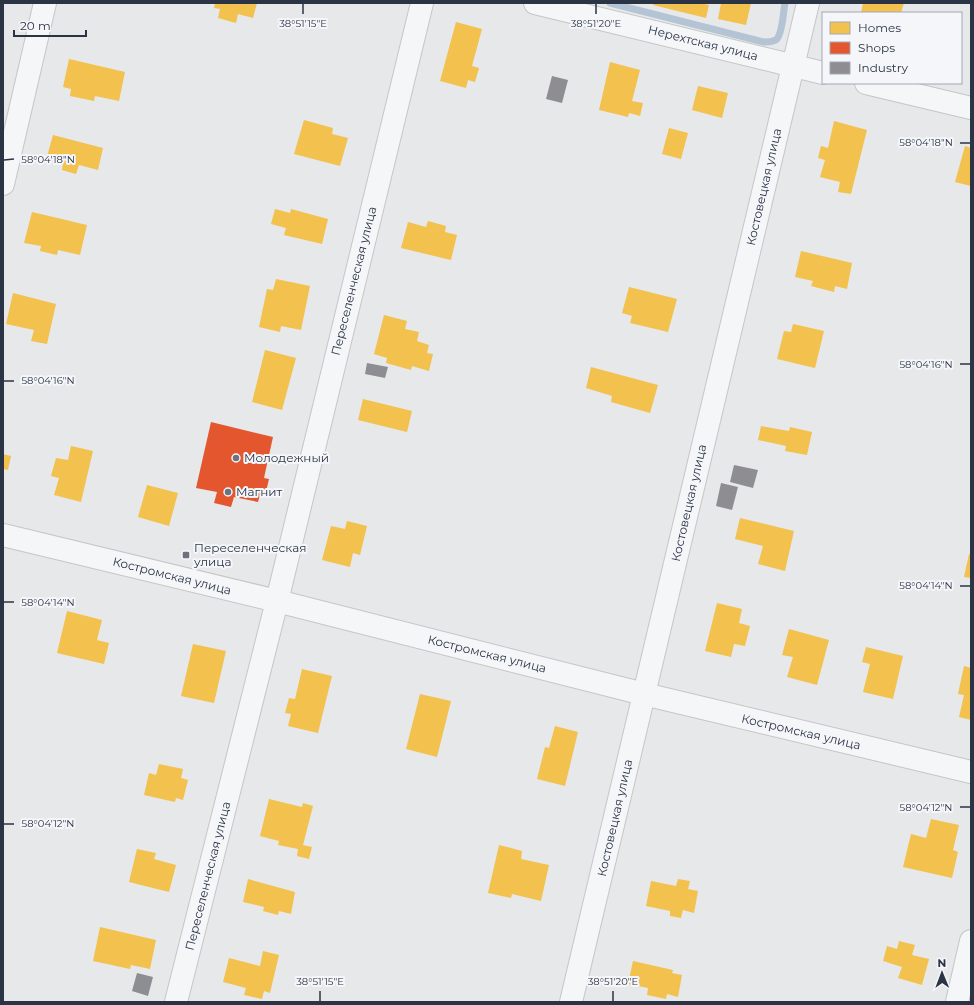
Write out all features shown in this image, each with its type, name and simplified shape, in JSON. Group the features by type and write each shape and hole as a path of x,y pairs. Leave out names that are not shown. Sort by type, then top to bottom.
{"street":[{"path":"3,184 45,3"},
{"name":"Переселенческая улица","path":"176,1002 276,601 422,3"},
{"name":"Нерехтская улица","path":"535,3 822,72"},
{"name":"Костовецкая улица","path":"571,1002 808,3"},
{"path":"870,84 971,108"},
{"name":"Костромская улица","path":"3,535 276,601 644,694 971,772"},
{"path":"957,1002 971,941"}],"building: Homes":[{"path":"215,3 257,3 253,18 238,14 236,23 218,18 220,9 214,8"},
{"path":"654,3 700,3 709,5 706,18 653,5"},
{"path":"721,3 751,3 746,25 718,19"},
{"path":"863,3 904,3 901,12 861,12"},
{"path":"456,22 482,29 472,66 479,68 475,82 468,80 466,88 440,81"},
{"path":"69,59 125,72 119,101 95,96 94,101 70,96 71,89 63,87"},
{"path":"610,62 640,70 632,101 643,103 640,116 629,113 628,117 599,110"},
{"path":"698,86 728,93 722,118 692,110"},
{"path":"304,120 333,128 332,134 348,138 340,166 294,154"},
{"path":"834,121 867,130 851,194 838,192 840,182 820,177 825,160 818,158 821,146 828,148"},
{"path":"669,128 688,133 681,159 662,154"},
{"path":"53,135 103,148 98,170 79,165 76,174 62,170 63,164 46,160"},
{"path":"965,146 971,148 971,186 955,182"},
{"path":"275,209 290,213 291,209 328,219 322,244 284,235 286,228 271,224"},
{"path":"32,212 87,225 80,255 58,250 57,255 40,251 41,246 24,243"},
{"path":"428,221 446,226 445,232 457,235 451,260 401,248 408,222 426,227"},
{"path":"801,251 852,263 847,289 835,286 834,292 811,286 813,281 795,277"},
{"path":"276,279 310,286 301,330 281,326 280,332 259,327 267,289 273,290"},
{"path":"629,287 677,299 668,332 630,323 632,316 622,313"},
{"path":"13,293 56,304 47,344 31,341 34,330 6,324"},
{"path":"384,315 407,321 405,329 419,332 417,341 429,345 427,353 433,354 429,371 412,366 411,370 386,363 387,358 374,354"},
{"path":"793,324 824,331 815,368 777,359 784,331 791,332"},
{"path":"265,350 296,358 282,410 252,402"},
{"path":"591,367 658,385 650,413 611,402 612,396 586,388"},
{"path":"363,399 412,411 407,432 358,420"},
{"path":"761,426 789,431 790,427 812,432 807,455 785,451 786,446 758,440"},
{"path":"71,446 93,451 81,502 54,495 59,478 51,476 56,458 68,460"},
{"path":"3,454 11,456 8,470 3,469"},
{"path":"147,485 178,493 169,526 138,517"},
{"path":"740,518 794,531 785,571 758,564 763,546 735,539"},
{"path":"347,521 367,526 360,555 353,553 350,567 322,560 331,526 345,529"},
{"path":"969,554 971,555 971,578 964,577"},
{"path":"717,603 742,609 739,623 750,626 745,646 734,644 731,657 705,651"},
{"path":"67,611 102,620 97,640 109,643 104,664 57,653"},
{"path":"789,629 829,640 817,685 787,677 793,657 782,655"},
{"path":"193,644 226,651 214,703 181,696"},
{"path":"866,647 903,656 893,699 863,692 870,664 862,662"},
{"path":"964,666 971,668 971,720 959,717 964,695 958,694"},
{"path":"302,669 332,676 318,733 288,726 291,714 285,713 289,698 295,699"},
{"path":"420,694 451,701 437,757 406,749"},
{"path":"555,726 578,732 565,786 537,779 545,747 549,748"},
{"path":"159,764 183,769 181,778 188,780 183,800 176,798 175,802 144,795 149,773 156,775"},
{"path":"269,799 302,807 303,803 313,806 303,845 312,847 309,859 297,856 298,849 278,845 279,841 260,836"},
{"path":"931,819 959,825 953,850 958,852 952,878 903,867 911,834 926,838"},
{"path":"499,845 522,851 521,859 549,865 541,901 512,894 511,898 488,893"},
{"path":"137,849 156,853 154,859 176,865 169,892 129,882"},
{"path":"248,879 295,892 291,914 279,911 278,915 263,911 264,907 243,902"},
{"path":"678,879 690,881 688,889 698,891 694,913 683,910 681,918 670,916 670,911 646,906 651,881 676,886"},
{"path":"100,927 156,940 150,969 131,965 130,969 93,961"},
{"path":"899,941 915,945 912,955 929,959 922,985 898,978 902,967 883,961 887,946 897,949"},
{"path":"263,951 279,955 270,993 264,991 262,999 244,995 246,988 223,982 229,958 260,966"},
{"path":"633,961 673,970 672,973 682,975 678,997 667,994 666,999 647,995 648,988 628,984"}],"building: Shops":[{"name":"Молодежный","path":"211,422 273,437 264,478 269,479 266,492 261,491 258,502 234,497 231,507 214,503 217,492 196,488"}],"building: Industry":[{"path":"552,76 568,80 562,103 546,99"},
{"path":"367,363 388,367 385,378 365,374"},
{"path":"734,465 758,470 753,488 730,482"},
{"path":"721,483 738,487 732,510 716,506"},
{"path":"137,973 153,977 148,996 132,991"}],"waterway":[{"path":"610,3 764,42 774,41 779,36 782,27 785,3"}],"place":[{"name":"Молодежный","path":"236,458"},
{"name":"Магнит","path":"228,492"},
{"name":"Переселенческая улица","path":"186,555"}]}
